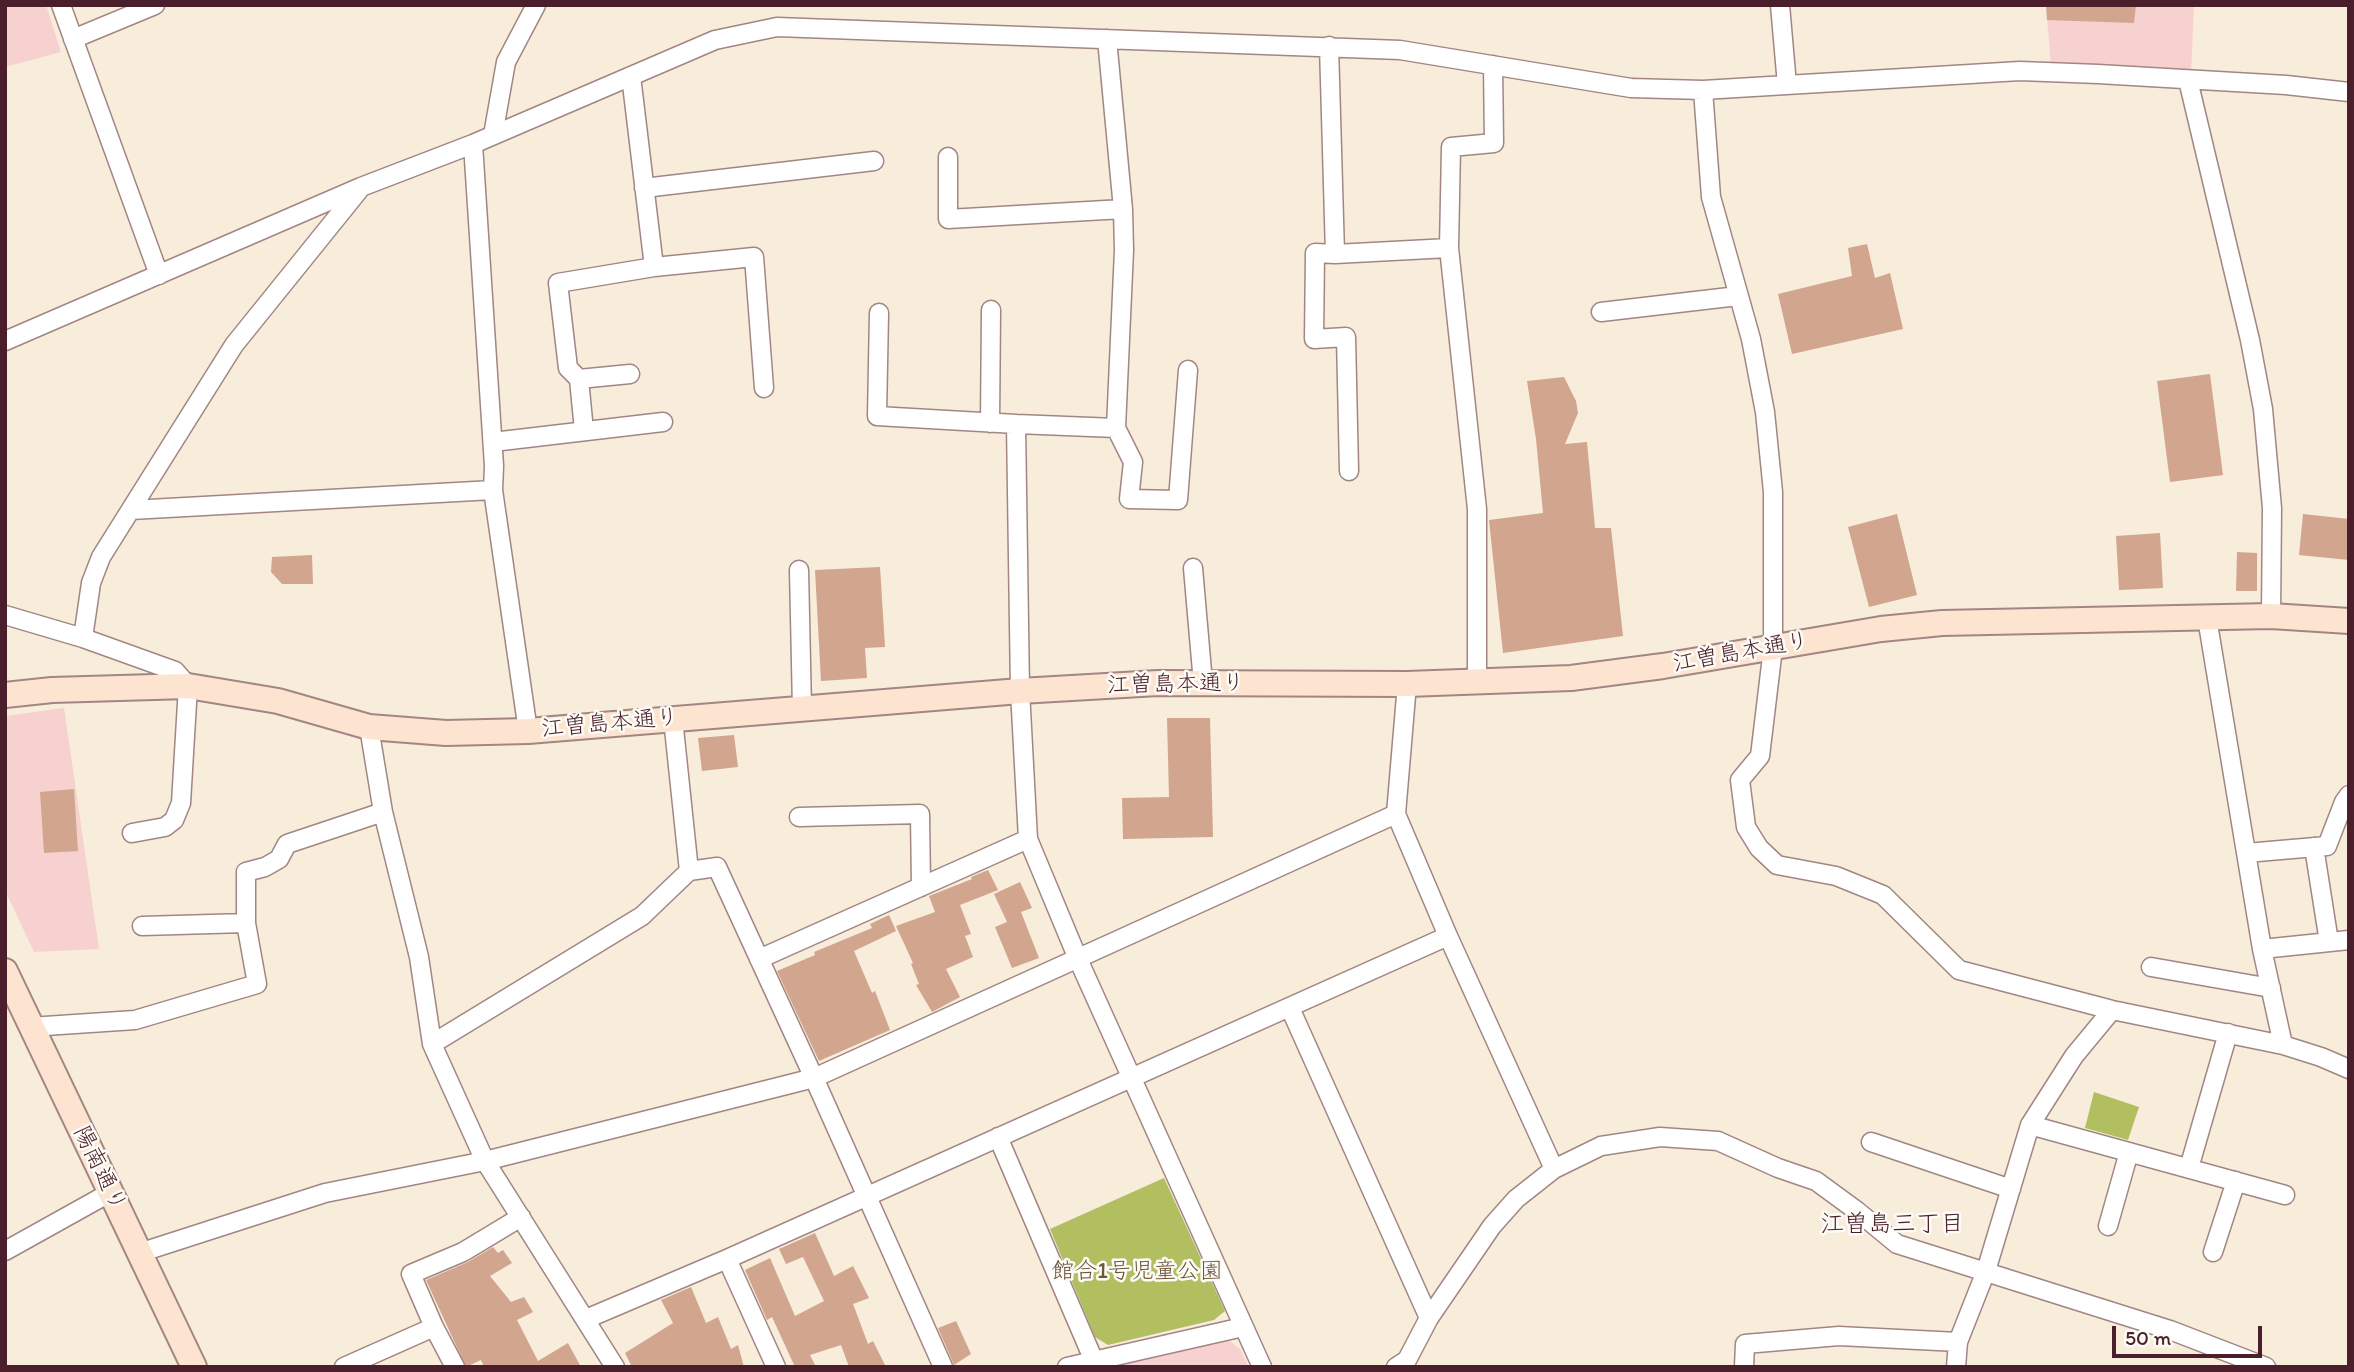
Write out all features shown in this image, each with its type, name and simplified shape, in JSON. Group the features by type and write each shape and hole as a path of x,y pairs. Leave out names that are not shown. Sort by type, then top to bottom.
{"street":[{"path":"61,5 159,275"},
{"path":"73,39 155,5"},
{"path":"493,135 506,62 537,5"},
{"path":"1780,5 1787,85"},
{"path":"5,341 361,187 473,144 715,40 777,27 1399,50 1631,88 1703,90 2020,71 2286,85 2349,92"},
{"path":"1107,39 1123,209 1124,250 1116,428 1133,462 1129,499 1178,500 1188,370"},
{"path":"1329,46 1335,254"},
{"path":"1477,682 1477,509 1449,248 1451,147 1494,143 1493,65"},
{"path":"631,76 654,267"},
{"path":"2188,80 2250,340 2263,409 2272,508 2271,616"},
{"path":"1703,90 1711,197 1751,339 1765,412 1773,492 1773,648 1760,756 1740,780 1746,827 1759,848 1777,865 1836,876 1883,895 1959,970 2112,1010 2283,1045 2349,1069"},
{"path":"473,144 493,442 493,490 528,731"},
{"path":"948,158 948,219 1123,209"},
{"path":"644,188 874,161"},
{"path":"83,638 91,583 101,557 234,345 361,187"},
{"path":"1349,471 1346,337 1314,339 1315,253 1449,248"},
{"path":"584,431 579,379 568,369 558,283 654,267 754,257 764,388"},
{"path":"1601,312 1738,296"},
{"path":"990,423 991,310"},
{"path":"879,313 877,416 1116,428"},
{"path":"579,379 630,374"},
{"path":"493,442 663,422"},
{"path":"1016,424 1020,691 1028,839 1078,959 1262,1367"},
{"path":"131,510 493,490"},
{"path":"1193,568 1203,682"},
{"path":"799,570 802,709"},
{"path":"5,615 83,638 175,671 187,686 181,803 174,820 165,828 132,833"},
{"name":"江曽島本通り","path":"5,695 52,690 187,686 278,701 369,727 446,733 528,731 1020,691 1158,683 1407,684 1571,678 1610,674 1881,629 1942,623 2271,616 2349,621"},
{"path":"2207,618 2262,949 2283,1045"},
{"path":"1407,684 1396,814 1553,1169"},
{"path":"673,719 689,871"},
{"path":"369,727 383,812 419,957 432,1044 485,1161 615,1367"},
{"path":"2246,853 2327,846 2349,795"},
{"path":"30,1027 135,1020 257,984 246,923 246,872 265,867 279,859 287,844 383,812"},
{"path":"799,817 920,814 921,887"},
{"path":"139,1253 325,1194 485,1161 814,1078 1396,814"},
{"path":"759,959 1028,839"},
{"path":"2314,847 2329,942"},
{"path":"432,1044 642,916 689,871 717,867 943,1367"},
{"path":"142,926 246,923"},
{"path":"586,1319 727,1259 1448,936"},
{"path":"2262,949 2349,940"},
{"path":"2151,967 2271,988"},
{"name":"陽南通り","path":"5,971 12,1003 30,1027 194,1367"},
{"path":"1290,1008 1429,1318"},
{"path":"1956,1367 1958,1342 1986,1271 2030,1125 2074,1055 2112,1010"},
{"path":"2189,1168 2228,1032"},
{"path":"2030,1125 2285,1195"},
{"path":"1396,1367 1407,1360 1429,1318 1492,1226 1516,1199 1553,1169 1601,1146 1660,1137 1718,1141 1778,1168 1816,1181 1896,1244 2170,1330 2266,1367"},
{"path":"998,1138 1094,1361"},
{"path":"1871,1142 2011,1189"},
{"path":"2108,1226 2129,1152"},
{"path":"2213,1252 2236,1181"},
{"path":"5,1251 111,1192"},
{"path":"455,1367 411,1274 463,1252 521,1217"},
{"path":"727,1259 776,1367"},
{"path":"344,1367 434,1327"},
{"path":"1067,1367 1243,1327"},
{"path":"1744,1367 1745,1344 1839,1336 1958,1342"}],"shaded area":[{"path":"5,5 46,5 61,52 5,67"},
{"path":"2046,5 2194,5 2191,75 2051,66"},
{"path":"64,708 99,949 34,952 5,890 5,716"},
{"path":"1228,1340 1240,1349 1249,1367 1107,1367"}],"green space":[{"path":"2094,1092 2139,1107 2128,1140 2085,1128"},
{"name":"館合1号児童公園","path":"1164,1178 1225,1311 1214,1320 1108,1345 1095,1337 1050,1229"}],"building":[{"path":"2046,5 2136,5 2134,23 2047,20"},
{"path":"1867,244 1875,278 1890,273 1903,329 1792,354 1778,294 1852,276 1848,248"},
{"path":"2210,374 2223,475 2170,482 2157,381"},
{"path":"1564,377 1576,401 1578,413 1565,444 1587,442 1595,528 1611,528 1623,636 1503,653 1489,520 1543,513 1527,381"},
{"path":"1897,514 1917,595 1869,607 1848,527"},
{"path":"2303,514 2349,519 2349,560 2299,555"},
{"path":"2160,533 2163,588 2119,590 2116,536"},
{"path":"2237,552 2257,553 2257,591 2236,591"},
{"path":"312,555 313,584 282,584 271,572 272,557"},
{"path":"880,567 885,647 865,648 867,678 821,681 815,570"},
{"path":"1167,718 1210,718 1213,837 1123,839 1122,798 1169,797"},
{"path":"734,735 738,767 702,771 698,738"},
{"path":"74,789 78,851 44,853 40,792"},
{"path":"988,870 998,890 960,905 971,934 965,936 973,957 946,969 960,997 932,1012 916,985 919,984 911,964 913,963 896,926 935,912 929,896"},
{"path":"1020,882 1032,908 1021,912 1039,958 1012,968 995,927 1007,922 994,894"},
{"path":"889,915 896,931 854,951 872,993 875,991 890,1030 819,1061 777,971 872,928 870,924"},
{"path":"815,1233 834,1276 853,1266 869,1298 853,1304 868,1344 873,1341 886,1367 849,1367 841,1345 810,1355 816,1367 795,1367 772,1317 767,1320 745,1270 770,1258 795,1316 824,1301 803,1257 786,1264 779,1249"},
{"path":"493,1247 498,1253 503,1250 512,1263 490,1276 511,1302 524,1297 533,1312 517,1320 538,1361 568,1343 581,1367 484,1367 481,1360 466,1367 426,1280 468,1262"},
{"path":"691,1287 706,1323 718,1317 731,1349 738,1345 744,1367 632,1367 625,1353 673,1323 661,1300"},
{"path":"956,1321 971,1354 954,1365 938,1328"}],"district":[{"name":"江曽島三丁目","path":"1892,1225"}]}
